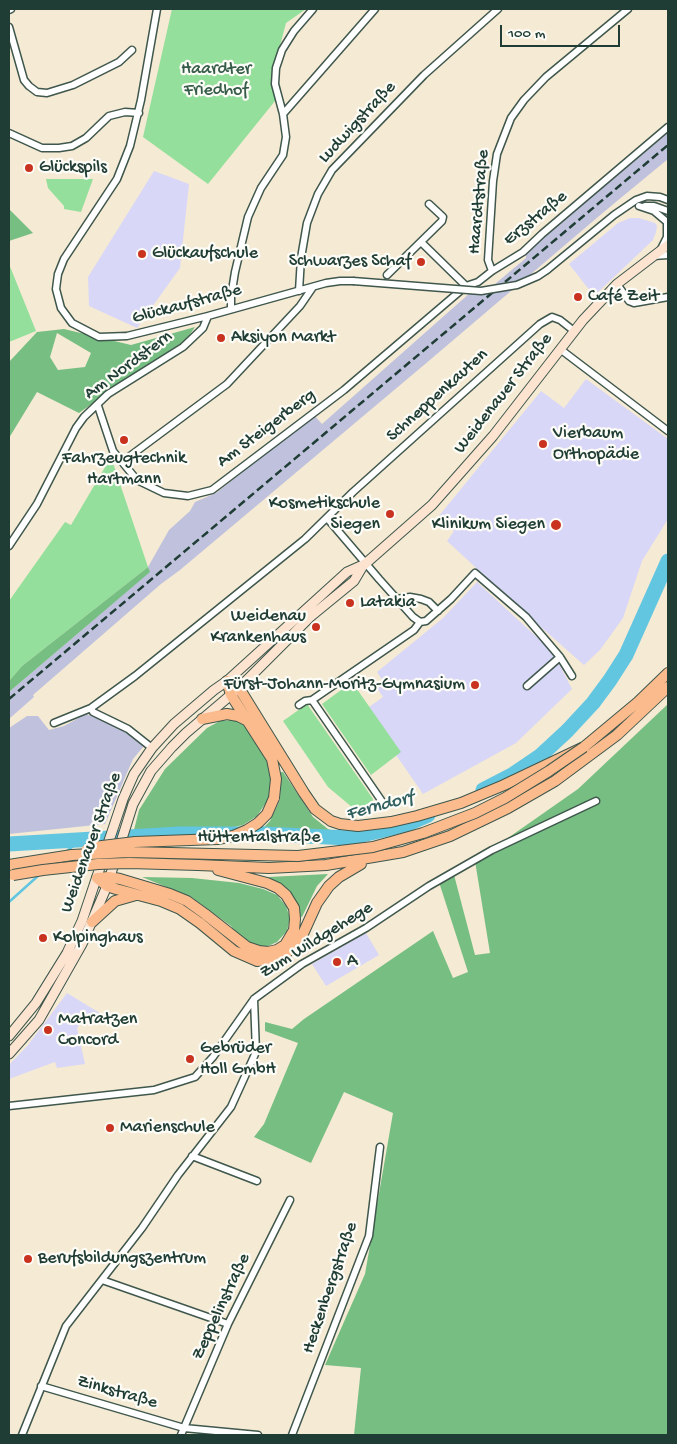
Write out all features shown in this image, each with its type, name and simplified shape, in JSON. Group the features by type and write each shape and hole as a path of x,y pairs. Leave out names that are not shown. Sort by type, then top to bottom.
{"highway":[{"name":"Hüttentalstraße","path":"9,865 72,855 128,852 298,856 325,854 373,847 423,833 475,813 534,780 584,747 638,702 668,673"},
{"path":"227,681 315,809 331,821 348,826 371,825 417,816 461,803 584,747"},
{"name":"Hüttentalstraße","path":"9,876 98,864 298,868 375,858 426,845 450,836 508,808 555,781 617,735 668,687"},
{"path":"72,855 94,846 135,842 218,839 234,836 248,830 267,814 274,798 275,768 235,691"},
{"path":"202,719 227,714 249,721"},
{"path":"108,881 137,894 162,900 200,923 234,951 257,961 281,957 292,949 302,936 317,903 328,886 349,870 375,858"},
{"path":"96,878 148,886 186,901 247,947 268,952 277,950 285,945 294,930 295,919 294,908 286,895 278,888 267,883 198,865"},
{"path":"92,922 115,901 137,894"}],"main road":[{"name":"Weidenauer Straße","path":"9,1054 42,1015 70,967 92,922 108,881 138,792 151,771 172,747 235,691 310,617 354,580 365,564 432,506 493,436 574,331 617,284 652,256 666,250"},
{"name":"Weidenauer Straße","path":"9,1036 36,1003 67,953 82,921 134,774 152,748 174,724 227,681 347,572 365,564"}],"street":[{"name":"Glückaufstraße","path":"157,9 130,146 117,179 64,259 58,274 56,289 61,308 72,322 99,337 127,336 335,281 481,291 517,285 538,276 553,266 608,219 636,200 647,196 668,200"},
{"path":"231,309 235,272 250,211 261,188 283,154 286,137 283,114 275,84 276,68 282,50 294,31 313,9"},
{"path":"283,114 375,9"},
{"name":"Ludwigstraße","path":"299,291 301,258 307,223 318,194 332,170 424,75 498,9"},
{"name":"Haardtstraße","path":"492,271 488,260 493,181 497,154 511,118 524,100 546,77 628,9"},
{"path":"9,27 24,80 36,92 47,93 73,85 119,62 132,50"},
{"path":"9,133 42,148 72,146 82,140 109,116 125,112 138,113"},
{"name":"Erzstraße","path":"466,286 478,282 523,252 668,127"},
{"path":"387,275 444,218 429,204"},
{"path":"639,206 654,211 666,222 666,250"},
{"name":"Glückaufstraße","path":"624,209 654,206 668,211"},
{"path":"421,242 466,286"},
{"path":"617,284 629,301 634,303 668,297"},
{"name":"Am Steigerberg","path":"98,406 113,451 137,480 164,493 188,496 212,490 344,390 466,286"},
{"path":"122,462 228,384 300,306 313,287"},
{"name":"Am Nordstern","path":"9,546 37,504 76,428 84,417 98,406 108,394 183,347 203,328 208,316"},
{"name":"Schneppenkauten","path":"54,723 91,708 135,676 305,539 353,492 540,324 552,317 560,320 574,331"},
{"path":"560,349 668,432"},
{"path":"327,518 413,618 420,622 426,621 474,573 526,617 560,657 572,676"},
{"path":"397,599 410,597 421,599 428,602 438,611"},
{"path":"299,705 305,701 312,700 414,630 420,622"},
{"path":"527,686 560,657"},
{"path":"312,700 381,800"},
{"path":"91,708 93,712 128,729 152,748"},
{"name":"Zum Wildgehege","path":"9,1106 154,1090 194,1077 212,1057 254,999 302,964 366,928 429,886 492,850 596,801"},
{"path":"22,1435 66,1326 142,1228 192,1156 231,1107 256,1052 254,999"},
{"name":"Heckenbergstraße","path":"292,1435 369,1236 380,1147"},
{"path":"192,1156 257,1181"},
{"name":"Zeppelinstraße","path":"181,1435 228,1324 290,1200"},
{"path":"102,1280 228,1324"},
{"name":"Zinkstraße","path":"41,1386 184,1428"},
{"path":"184,1428 258,1435"}],"shaded area":[{"path":"668,132 668,159 161,584 33,695 34,697 9,719 9,692 149,572 148,567 169,530 190,511 195,502 216,493 314,415 322,424 471,292 483,294 526,258 526,251"},
{"name":"Glückaufschule","path":"154,171 189,184 180,268 137,328 89,306 88,277"},
{"path":"630,218 639,218 655,223 657,226 653,240 594,296 569,264 618,223"},
{"name":"Klinikum Siegen","path":"586,379 668,439 668,519 642,561 623,618 600,650 584,665 447,541 454,531 438,517 541,391 564,408"},
{"name":"Fürst-Johann-Moritz-Gymnasium","path":"477,582 553,652 572,689 516,743 423,794 365,710 383,697 377,688 384,683 377,672 443,618"},
{"path":"86,714 110,723 144,746 133,759 105,824 9,834 9,728 27,716 38,716 49,730 64,726"},
{"name":"A","path":"366,933 379,955 326,986 312,964"},
{"path":"67,993 103,1015 90,1020 85,1018 77,1028 85,1064 57,1068 55,1062 9,1079 9,1065 28,1045"}],"green space":[{"name":"Haardter Friedhof","path":"172,9 306,9 286,23 274,68 275,101 208,184 143,137"},
{"path":"46,179 93,179 81,212 64,209 64,206 48,188"},
{"path":"9,209 33,233 9,241"},
{"path":"9,264 36,331 9,342"},
{"path":"195,327 186,340 79,413 37,392 9,438 9,362 37,332 64,329 131,345","holes":["57,333 91,353 85,367 58,370 50,357"]},
{"path":"111,457 148,567 22,666 9,681 9,601 65,522 71,525"},
{"path":"148,567 150,572 9,692 9,681 22,666"},
{"path":"352,682 401,752 371,775 322,704"},
{"path":"307,704 373,799 372,803 359,813 328,787 283,721"},
{"path":"668,704 668,1435 354,1435 361,1368 325,1365 365,1274 393,1113 344,1092 311,1163 254,1137 264,1124 298,1043 265,1031 265,1022 292,1029 433,931 453,978 468,972 438,879 453,871 475,955 490,953 475,861 578,789"},
{"path":"232,720 241,722 256,740 266,757 271,772 272,786 267,801 257,816 243,825 214,832 133,834 139,810 165,769 207,728 220,721"},
{"path":"281,772 283,772 313,817 328,829 341,835 260,831 270,821 280,800"},
{"path":"328,874 317,886 302,917 299,916 297,904 289,890 268,877"},
{"path":"142,877 192,878 239,883 263,889 277,895 286,906 290,918 287,931 277,942 268,946 256,946 242,939 231,926 191,897"}],"waterway":[{"name":"Ferndorf","path":"483,790 512,775 540,756 593,703 626,655 668,561"},
{"name":"Ferndorf","path":"9,844 179,834 264,834 349,838 405,825 428,815"},
{"path":"64,853 84,838"},
{"path":"9,902 39,875"}],"railway":[{"path":"9,699 668,145"}],"place":[{"name":"Glückspils","path":"29,168"},
{"name":"Glückaufschule","path":"142,254"},
{"name":"Schwarzes Schaf","path":"421,262"},
{"name":"Café Zeit","path":"578,297"},
{"name":"Aksiyon Markt","path":"221,338"},
{"name":"Fahrzeugtechnik Hartmann","path":"124,440"},
{"name":"Vierbaum Orthopädie","path":"543,444"},
{"name":"Kosmetikschule Siegen","path":"390,514"},
{"name":"Klinikum Siegen","path":"556,525"},
{"name":"Latakia","path":"350,603"},
{"name":"Weidenau Krankenhaus","path":"316,627"},
{"name":"Fürst-Johann-Moritz-Gymnasium","path":"475,685"},
{"name":"Kolpinghaus","path":"43,938"},
{"name":"A","path":"337,962"},
{"name":"Matratzen Concord","path":"48,1030"},
{"name":"Gebrüder Holl GmbH","path":"190,1059"},
{"name":"Marienschule","path":"110,1128"},
{"name":"Berufsbildungszentrum","path":"28,1259"}]}
